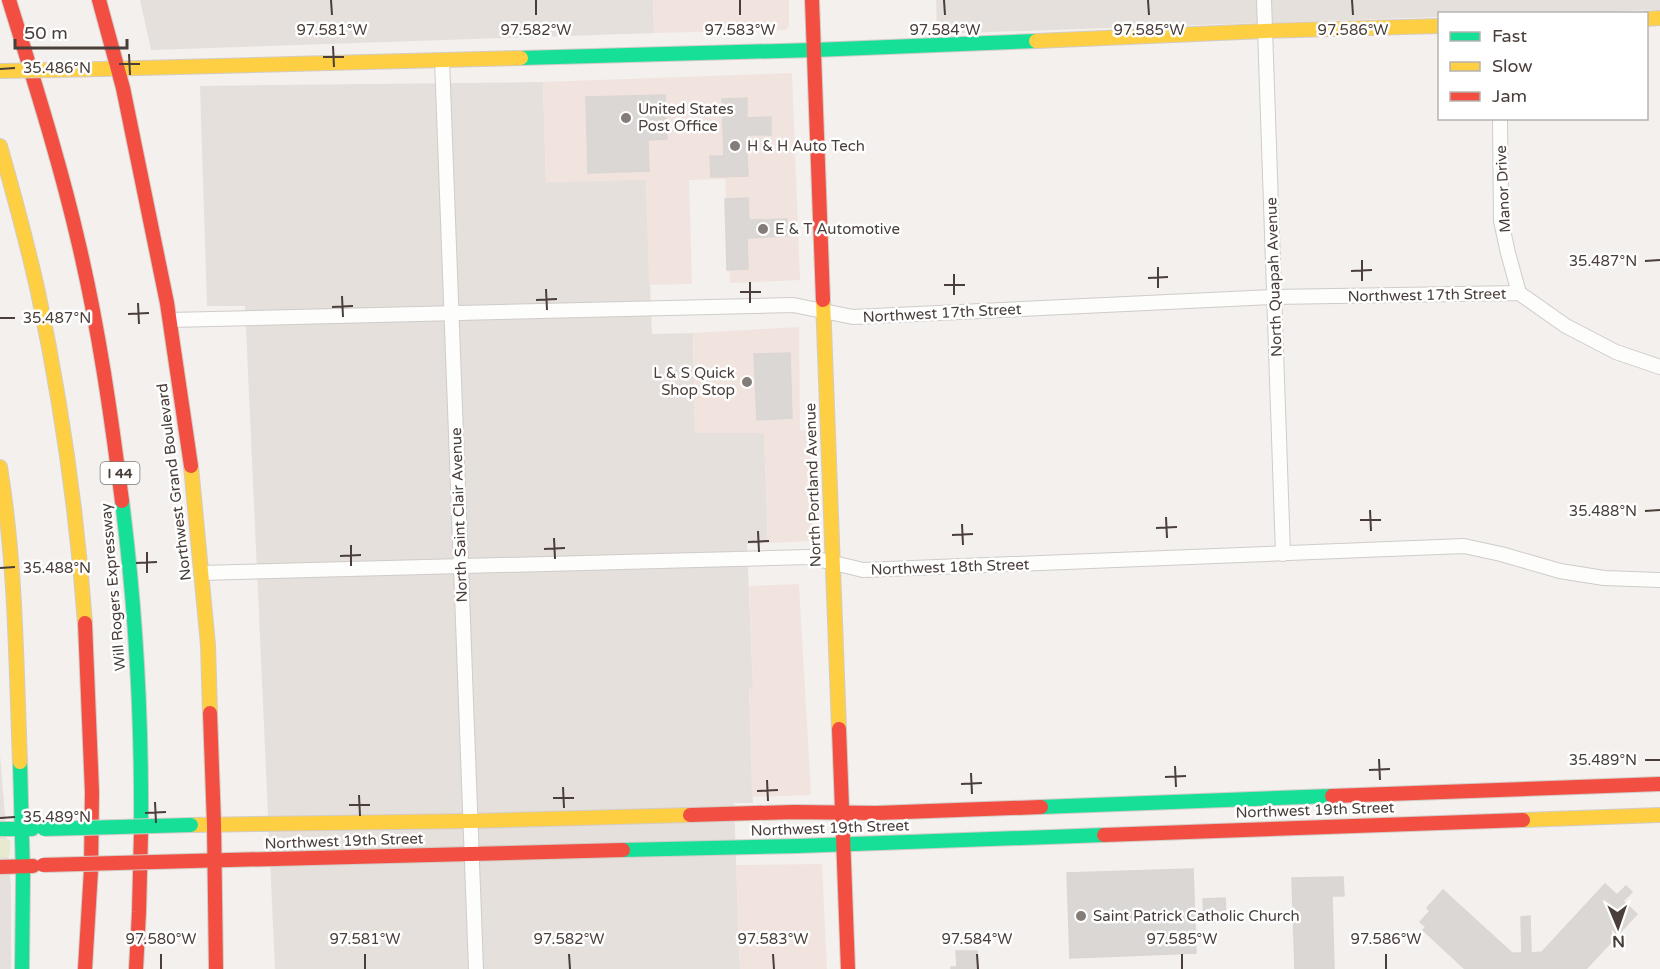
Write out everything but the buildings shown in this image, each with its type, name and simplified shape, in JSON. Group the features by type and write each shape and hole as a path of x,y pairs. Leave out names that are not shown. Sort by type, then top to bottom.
{"main road":[{"name":"Will Rogers Expressway","path":"9,0 60,169 84,268 106,381 118,462 136,636 139,705 142,812 136,969"},
{"name":"Northwest Grand Boulevard","path":"99,0 117,68 170,320 191,465 208,645 216,969"},
{"name":"North Portland Avenue","path":"812,0 848,969"},
{"path":"0,71 814,50 1438,26"},
{"name":"Will Rogers Expressway","path":"0,146 20,213 43,316 57,390 79,548 87,638 92,808 91,879 85,969"},
{"path":"0,467 5,492 7,576 21,829 22,969"},
{"name":"Northwest 19th Street","path":"0,829 470,821 794,812 876,813 1660,784"},
{"name":"Northwest 19th Street","path":"0,867 843,844 1660,815"}],"street":[{"name":"North Quapah Avenue","path":"1264,0 1283,554"},
{"name":"North Saint Clair Avenue","path":"442,60 476,969"},
{"name":"Manor Drive","path":"1500,120 1501,221 1519,293"},
{"name":"Northwest 17th Street","path":"170,320 793,305 853,317 1274,297 1519,293 1566,326 1616,352 1660,367"},
{"name":"Northwest 18th Street","path":"201,573 809,557 862,570 1464,546 1502,554 1560,571 1604,578 1660,580"}],"shaded area":[{"path":"140,0 653,0 654,33 151,50"},
{"path":"653,0 789,0 789,26 786,30 654,33"},
{"path":"936,0 1660,0 1660,10 1438,12 1438,17 962,33 937,30"},
{"path":"792,73 800,280 730,283 725,179 689,180 692,284 649,285 646,180 546,182 543,82"},
{"path":"543,82 546,182 646,179 652,334 693,333 695,433 764,432 768,543 747,544 753,688 749,688 753,803 734,803 740,969 275,969 245,306 207,306 200,86"},
{"name":"L & S Quick Shop Stop","path":"799,327 800,430 810,431 814,541 768,543 764,433 695,433 693,333"},
{"path":"799,584 811,795 752,797 749,688 753,687 749,586"},
{"path":"0,755 11,888 11,969 0,969"},
{"path":"822,864 827,969 740,969 736,865"}],"green space":[{"path":"0,839 8,839 11,842 9,857 0,857"}],"traffic: fast":[{"path":"521,58 1036,41"},
{"path":"122,501 137,667 141,833"},
{"path":"20,762 23,876 22,969"},
{"path":"1041,807 1332,796"},
{"path":"44,829 191,825"},
{"path":"0,829 32,829"},
{"path":"623,850 1104,835"}],"traffic: slow":[{"path":"1648,19 1660,18"},
{"path":"1036,41 1438,26"},
{"path":"102,69 521,58"},
{"path":"0,71 102,69"},
{"path":"0,146 34,274 54,374 73,498 85,623"},
{"path":"823,300 839,729"},
{"path":"191,466 208,645 210,713"},
{"path":"0,467 12,577 20,762"},
{"path":"191,825 690,815"},
{"path":"1523,820 1660,815"}],"traffic: jam":[{"path":"9,0 55,152 79,245 104,373 122,501"},
{"path":"99,0 123,88 167,303 191,466"},
{"path":"812,0 823,300"},
{"path":"85,623 92,792 91,870 85,969"},
{"path":"210,713 216,969"},
{"path":"839,729 848,969"},
{"path":"1332,796 1660,784"},
{"path":"690,815 794,812 876,813 1041,807"},
{"path":"1104,835 1523,820"},
{"path":"136,969 141,833"},
{"path":"191,861 623,850"},
{"path":"43,865 191,861"},
{"path":"0,867 33,866"}],"place":[{"name":"United States Post Office","path":"626,118"},
{"name":"H & H Auto Tech","path":"735,146"},
{"name":"E & T Automotive","path":"763,229"},
{"name":"L & S Quick Shop Stop","path":"747,382"},
{"name":"Saint Patrick Catholic Church","path":"1081,916"}]}
